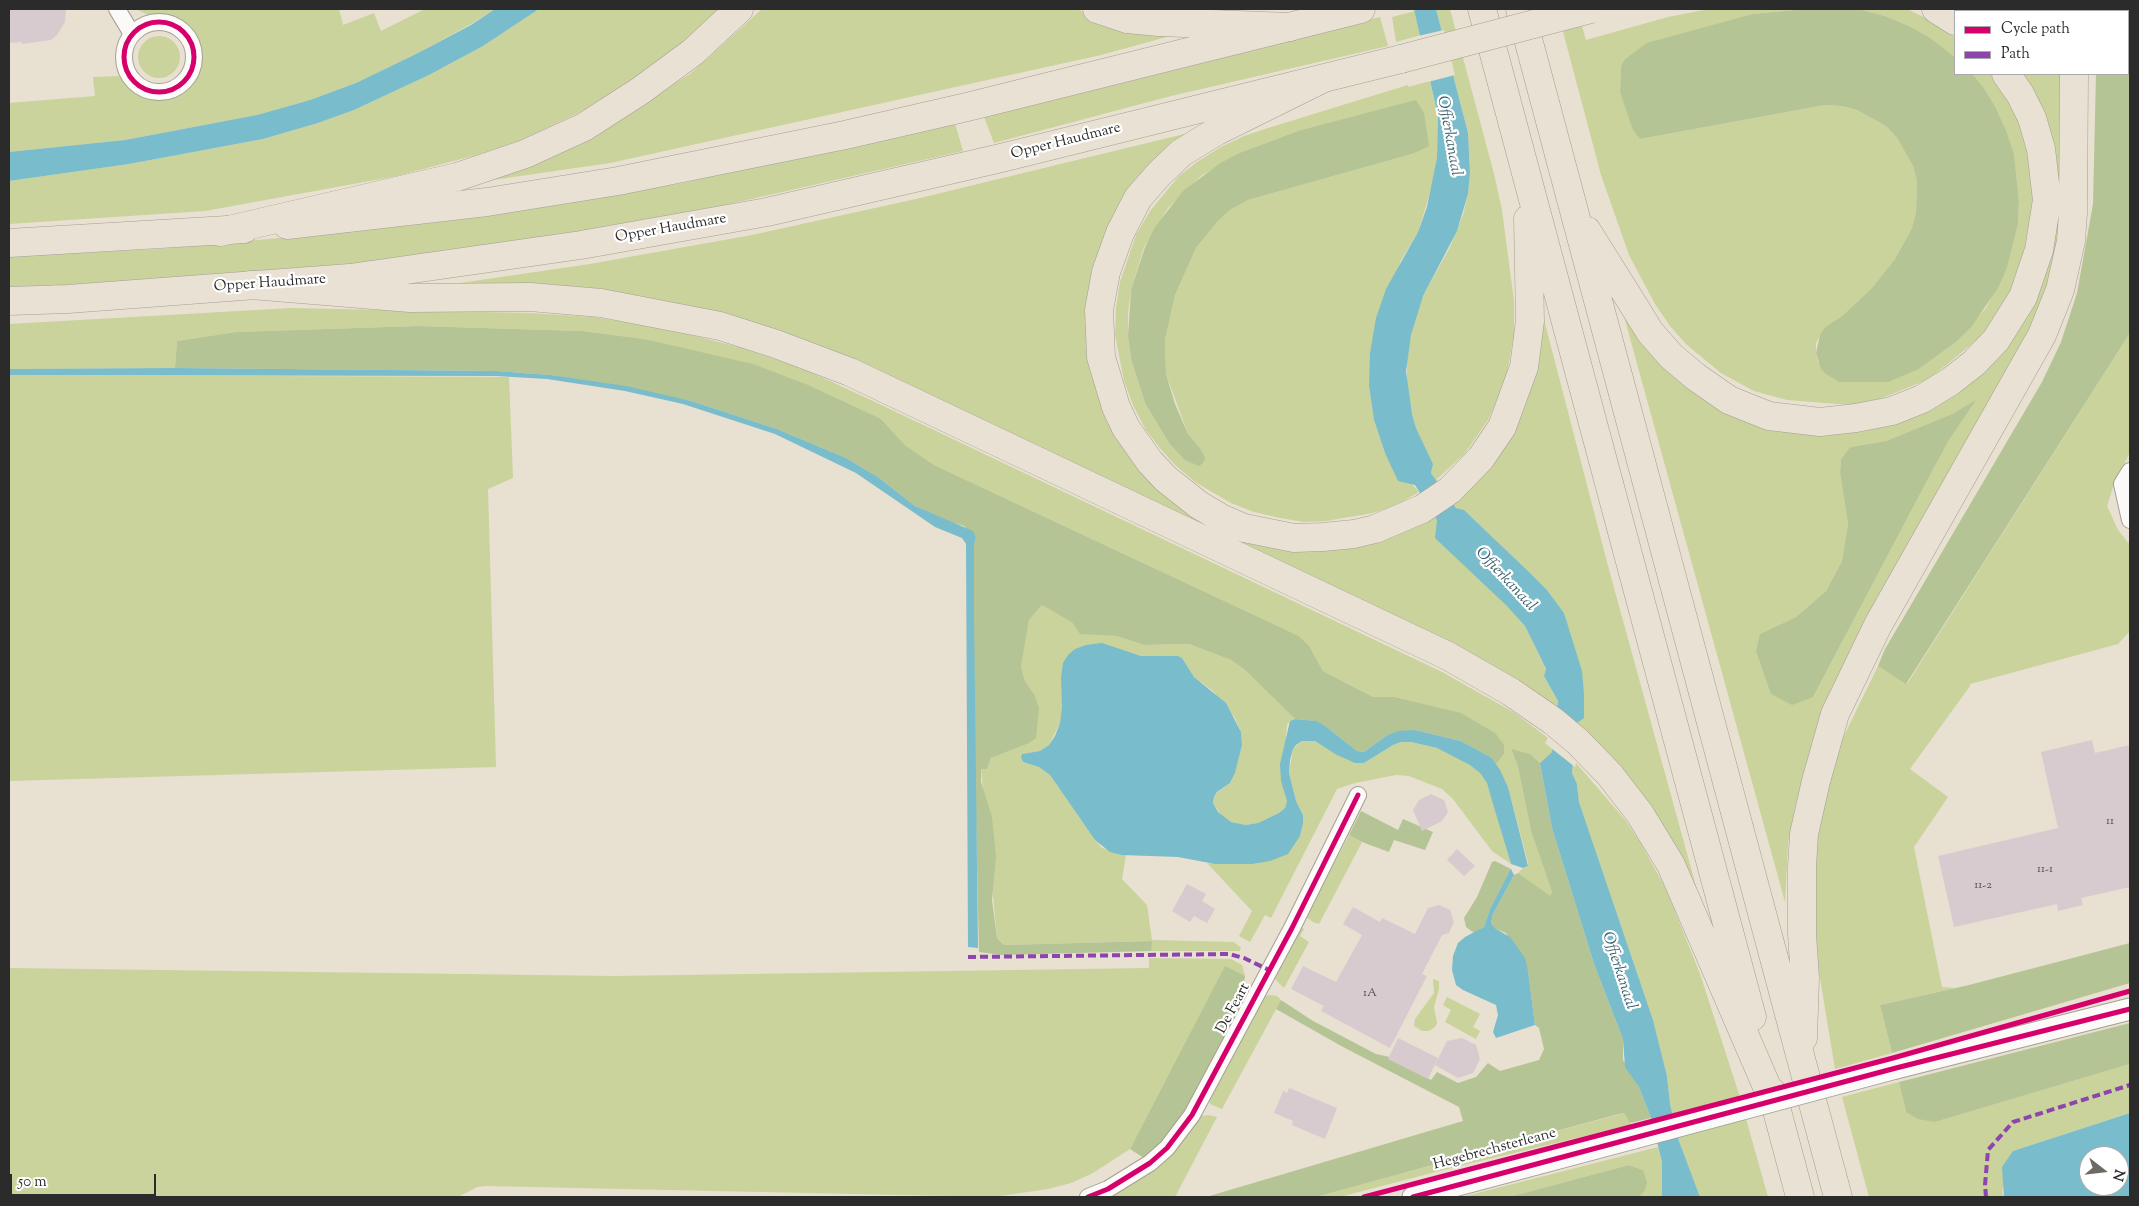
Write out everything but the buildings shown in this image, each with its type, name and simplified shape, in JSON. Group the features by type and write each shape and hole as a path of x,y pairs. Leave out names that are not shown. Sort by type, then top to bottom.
{"highway":[{"path":"220,232 457,177 525,154 584,127 640,92 693,52 739,9"},
{"path":"1097,9 1128,19 1159,22 1290,27"},
{"path":"9,243 220,232 347,220 487,202 618,181 855,133 1361,9"},
{"path":"1482,9 1800,1197"},
{"path":"1520,9 1838,1197"},
{"path":"1528,183 1530,321 1524,367 1502,427 1482,458 1450,490 1422,509 1375,529 1354,534 1294,538 1268,534 1244,528 1221,518 1174,486 1150,462 1138,445 1116,407 1101,357 1099,310 1106,272 1120,233 1138,198 1159,174 1181,153 1202,140 1320,80 1591,9"},
{"path":"1936,9 1954,20"},
{"path":"1573,209 1634,306 1670,356 1696,377 1730,400 1769,416 1820,422 1892,411 1922,399 1952,381 1974,363 1996,340 2023,297 2039,250 2047,200 2041,149 2032,118 2020,94 2007,75"},
{"path":"1802,1064 1805,978 1802,934 1802,867 1804,834 1816,781 1835,714 1878,625 2042,335 2060,290 2071,241 2073,213 2074,75"},
{"name":"Opper Haudmare","path":"9,301 68,299 350,278 581,245 757,213 1001,158 1320,80"},
{"path":"251,285 410,298 530,297 600,302 720,326 776,344 850,372 1448,656 1511,692 1553,721 1578,742 1610,776 1640,814 1671,865 1777,1110"}],"street":[{"path":"117,9 132,34"},
{"path":"156,22 169,23 181,30 190,40 193,54 192,67 185,79 174,88 162,92 148,90 136,83 127,73 124,60 125,46 132,34 143,25 156,22"},
{"path":"2130,471 2122,484 2130,520"},
{"name":"De Feart","path":"1088,1197 1108,1189 1150,1163 1167,1148 1192,1115 1292,928 1358,795"},
{"name":"Hegebrechsterleane","path":"1413,1197 1896,1068 2130,1009"}],"green space":[{"path":"136,9 339,9 343,25 374,13 381,31 425,9 495,9 418,53 356,83 310,100 257,115 125,140 9,152 9,103 95,96 93,77 121,76 139,93 157,97 176,94 192,82 197,73 200,55 196,40 191,31 176,20 148,15"},
{"path":"539,9 721,9 656,67 578,113 521,140 476,155 397,176 205,211 9,224 9,181 129,164 263,139 318,123 354,110 429,75 483,46"},
{"path":"762,9 1077,9 1090,15 1174,35 1101,55 610,163 472,183 613,122 690,74"},
{"path":"1436,9 1450,9 1494,174 1502,210 1514,301 1514,334 1506,380 1488,420 1465,453 1436,480 1431,473 1433,464 1416,428 1412,414 1407,390 1407,354 1416,313 1423,296 1450,247 1463,215 1470,173 1468,133"},
{"path":"1557,9 1577,9 1586,40 1668,17 1709,9 1805,9 1753,14 1624,60 1621,66 1620,92 1640,139 1825,105 1842,106 1857,110 1886,126 1897,138 1913,166 1917,181 1916,213 1912,228 1895,259 1871,289 1842,316 1825,327 1816,343 1816,353 1818,362 1919,369 1956,342 1986,308 2007,268 2018,224 2019,201 2014,154 1996,108 1973,75 1995,75 2017,111 2036,181 2023,272 1992,323 1978,339 1929,379 1870,403 1850,405 1787,400 1754,391 1721,373 1687,345 1670,326 1655,304 1629,255 1601,175"},
{"path":"1805,9 1861,10 1885,16 1907,25 1929,37 1954,56 1954,75 1973,75 1996,108 2006,130 2014,154 2019,201 2018,224 2007,268 1998,288 1972,326 1956,342 1919,369 1888,382 1839,382 1821,369 1816,353 1820,335 1825,327 1842,316 1871,289 1895,259 1912,228 1916,213 1917,181 1913,166 1897,138 1886,126 1857,110 1842,106 1825,105 1640,139 1633,130 1620,92 1621,66 1624,60 1647,43 1753,14"},
{"path":"1847,9 1907,9 1936,23 1954,36 1954,56 1929,37 1885,16"},
{"path":"2130,9 2130,333 1906,684 1878,666 1885,649 2042,382 2061,342 2077,293 2093,204 2096,75 2129,75 2129,10 2102,10"},
{"path":"1415,11 1421,35 1396,42 1392,17"},
{"path":"1380,17 1388,46 1171,96 994,143 983,114"},
{"path":"159,36 174,42 180,57 174,72 159,78 144,72 138,57 144,42"},
{"path":"2021,75 2061,75 2064,176 2053,295 1810,755 1796,803 1788,844 1785,902 1622,309 1767,420 1919,406 2048,264 2058,223 2059,194","holes":["1975,401 1949,440 1813,697 1760,634 1796,617 1826,591 1842,561 1848,524 1840,473 1841,459 1850,447 1886,441 1952,414"]},
{"path":"1430,81 1438,116 1437,158 1434,180 1418,232 1400,262 1369,386 1374,420 1385,453 1419,492 1397,505 1373,513 1326,521 1304,522 1280,518 1254,512 1231,503 1195,482 1174,464 1159,447 1146,430 1133,405 1124,381 1115,334 1116,308 1120,282 1136,235 1150,211 1179,176 1221,147 1244,136 1268,128 1408,85 1408,87","holes":["1298,131 1412,154 1248,200 1230,210 1217,222 1196,248 1175,295 1165,340 1166,374 1188,434 1199,447 1169,443 1145,403 1131,359 1128,336 1131,290 1144,247 1168,208 1201,176 1239,153"]},
{"path":"1416,100 1424,113 1429,146 1412,154 1248,200 1230,210 1217,222 1196,248 1175,295 1165,340 1166,374 1175,404 1188,434 1205,458 1199,466 1185,460 1169,443 1145,403 1131,359 1128,336 1131,290 1145,247 1155,227 1183,191 1219,164 1239,153 1298,131"},
{"path":"954,120 963,151 725,205 582,232 347,265 163,281 9,288 9,256 159,249 344,232 577,201 683,183"},
{"path":"1201,130 1106,245 1117,424 1249,535 1432,513 1525,626 1546,670 1544,676 1558,701 1557,708 785,340 426,288 590,264 752,235 916,199"},
{"path":"292,308 529,313 593,317 668,329 742,348 804,369 873,401 1442,672 1515,713 1548,738 1545,743 1552,749 1552,752 1540,763 1530,754 1511,750 1518,767 1531,831 1552,892 1550,897 1518,873 1527,867 1528,863 1508,787 1496,764 1504,754 1444,709 1395,697 1373,697 1323,671 1314,655 1299,636 934,465 905,445 881,419 644,339 582,331 417,326 236,332 177,341 175,368 9,369 9,324"},
{"path":"1541,308 1608,566 1697,890 1696,893 1577,726 1577,723 1584,717 1584,694 1564,613 1547,590 1528,571 1464,510 1456,508 1450,500 1469,484"},
{"path":"417,326 582,331 644,339 753,364 808,385 881,419 905,445 934,465 1299,636 1309,646 1323,671 1373,697 1395,697 1461,713 1495,733 1504,745 1504,754 1496,764 1492,758 1461,741 1415,730 1386,736 1364,752 1357,751 1324,725 1315,721 1295,719 1245,670 1231,660 1189,644 1144,645 1116,636 1080,634 1072,622 1042,605 1029,620 1021,667 1025,681 1034,694 1039,708 1036,738 1027,744 991,758 987,769 981,769 981,782 992,817 996,856 992,900 997,938 1004,945 1152,941 1151,951 1002,955 979,952 974,732 974,545 976,538 964,526 947,521 915,506 878,477 846,458 777,429 691,401 550,375 496,371 175,368 177,341 236,332"},
{"path":"2130,333 2130,452 2113,487 2107,506 2118,530 2130,545 2130,631 2118,644 1970,684 1910,769 1948,797 1914,847 1942,987 1955,988 1880,1005 1892,1053 1835,1069 1816,954 1813,902 1817,835 1839,746 1878,666 1907,684"},
{"path":"9,375 509,377 513,478 488,489 496,767 9,781"},
{"path":"1976,400 1949,440 1813,697 1792,705 1771,694 1756,651 1760,634 1796,617 1826,591 1842,561 1848,524 1840,473 1841,459 1850,447 1886,441 1952,414"},
{"path":"1042,605 1100,635 1116,636 1144,645 1189,644 1231,660 1245,670 1295,719 1287,725 1287,801 1285,808 1258,823 1246,825 1223,818 1213,803 1214,797 1230,783 1235,773 1242,745 1241,732 1235,718 1213,691 1194,677 1182,658 1178,656 1141,656 1132,653 1062,706 1060,723 1049,745 1040,751 1022,754 1023,762 1039,767 1050,775 1102,848 1126,855 1122,879 1147,905 1152,940 1234,942 1241,948 1240,951 1151,951 1151,941 1004,945 997,938 981,769 987,769 991,758 1027,744 1034,694 1025,681 1021,667 1029,620"},
{"path":"1302,741 1315,741 1364,763 1393,745 1401,742 1411,742 1437,748 1471,765 1487,783 1511,864 1492,851 1453,799 1442,789 1409,776 1396,775 1355,783 1337,789 1271,918 1265,915 1250,942 1239,936 1252,911 1207,863 1216,864 1300,836 1303,815 1296,801 1289,773 1293,749"},
{"path":"1511,749 1530,754 1540,763 1552,828 1594,964 1623,1039 1623,1060 1639,1087 1651,1118 1630,1123 1624,1113 1615,1115 1316,1197 1206,1197 1463,1121 1459,1107 1343,1047 1276,1009 1281,1000 1313,1021 1376,1054 1390,1057 1431,1080 1437,1072 1458,1083 1476,1077 1488,1063 1500,1071 1539,1060 1544,1049 1539,1028 1535,1025 1528,971 1506,933 1496,929 1491,923 1493,914 1514,875 1518,873 1550,896 1552,892 1531,831 1518,767"},
{"path":"1576,763 1626,821 1666,889 1700,974 1739,1094 1768,1197 1700,1197 1679,1141 1670,1104 1667,1076 1653,1020 1579,802 1577,784 1572,773 1573,765 1575,767"},
{"path":"1361,811 1398,830 1403,819 1433,832 1425,850 1394,840 1389,852 1349,835"},
{"path":"1349,835 1362,842 1319,924 1313,922 1306,917"},
{"path":"1495,861 1511,869 1490,909 1484,927 1474,933 1466,927 1464,918 1477,897 1492,862"},
{"path":"1301,927 1304,929 1300,936 1309,942 1284,988 1274,978"},
{"path":"2130,943 2130,983 1892,1053 1880,1005 1969,985"},
{"path":"1149,958 1231,959 1242,965 1245,976 1225,967 1130,1149 1093,1173 1071,1183 1048,1189 993,1197 485,1186 477,1187 458,1197 9,1197 9,968 614,976 1149,968"},
{"path":"1225,966 1245,976 1240,1012 1188,1109 1169,1135 1144,1158 1130,1149"},
{"path":"1433,979 1439,981 1439,989 1434,1007 1437,1023 1429,1031 1422,1031 1414,1026 1415,1019 1434,993"},
{"path":"1264,996 1277,996 1281,1000 1222,1109 1212,1105 1209,1102"},
{"path":"1447,997 1480,1014 1473,1027 1480,1031 1476,1039 1445,1022 1451,1010 1443,1005"},
{"path":"2130,1023 2130,1064 1935,1122 1918,1119 1906,1112 1899,1082"},
{"path":"2130,1064 2130,1113 2013,1151 2002,1192 2004,1197 1869,1197 1842,1097 1899,1082 1906,1112 1935,1122"},
{"path":"1624,1113 1631,1125 1340,1197 1316,1197"},
{"path":"1200,1116 1217,1117 1175,1197 1110,1197 1151,1172 1176,1150"},
{"path":"1658,1147 1662,1162 1662,1197 1639,1197 1643,1170 1629,1165 1509,1197 1462,1197"},
{"path":"1629,1165 1643,1170 1647,1182 1645,1190 1639,1197 1509,1197"}],"water":[{"path":"495,9 539,9 483,46 429,75 354,110 318,123 263,139 129,164 9,181 9,152 125,140 257,115 310,100 356,83 418,53 471,25"},
{"name":"Offierkanaal","path":"1414,9 1436,9 1468,133 1470,173 1468,194 1457,231 1423,296 1411,335 1406,371 1412,414 1416,428 1433,464 1431,473 1456,508 1464,510 1528,571 1547,590 1564,613 1582,671 1584,694 1584,718 1577,723 1572,773 1577,784 1579,802 1653,1020 1667,1076 1670,1104 1679,1141 1700,1197 1662,1197 1662,1162 1651,1118 1639,1087 1625,1067 1623,1039 1594,964 1552,828 1540,763 1552,752 1558,701 1544,676 1546,669 1525,626 1507,606 1435,538 1437,520 1415,485 1398,481 1385,453 1374,420 1369,386 1370,353 1376,318 1386,289 1418,232 1427,207 1437,158 1438,116"},
{"path":"175,368 496,371 550,375 626,386 691,401 777,429 846,458 878,477 915,506 973,531 976,538 974,545 974,617 978,948 968,947 966,544 962,538 935,527 856,473 775,434 683,404 625,391 547,379 496,376 9,375 9,369"},
{"path":"1102,643 1141,656 1178,656 1182,658 1194,677 1226,703 1241,732 1242,745 1235,773 1230,783 1217,792 1213,803 1218,812 1231,822 1246,825 1258,823 1285,808 1287,801 1281,781 1280,764 1290,721 1295,719 1316,721 1357,751 1364,752 1386,736 1398,731 1415,730 1461,741 1492,758 1508,787 1528,866 1523,868 1511,864 1487,783 1480,773 1470,765 1437,748 1411,742 1401,742 1393,745 1364,763 1355,763 1337,755 1315,741 1302,741 1296,745 1290,760 1289,773 1296,801 1303,815 1303,823 1300,836 1288,854 1270,861 1252,864 1215,864 1178,857 1122,855 1110,852 1095,840 1050,775 1039,767 1023,762 1021,757 1022,754 1040,751 1049,745 1055,736 1060,723 1062,706 1061,678 1063,663 1068,655 1075,649 1086,645"},
{"path":"1511,869 1514,875 1493,914 1491,923 1496,929 1510,937 1525,958 1535,1025 1496,1038 1493,1032 1498,1015 1496,1005 1456,985 1452,970 1453,956 1458,943 1484,927 1490,909"},
{"path":"2130,1113 2130,1197 2004,1197 2002,1167 2013,1151"}],"pier":[{"path":"1444,30 1455,75 1428,82 1418,36"},
{"path":"1579,728 1575,767 1551,748 1552,729"}],"marked path":[{"path":"968,957 1229,954 1244,958 1269,970"},
{"path":"1986,1197 1985,1185 1988,1150 2013,1122 2130,1085"}],"cycle path":[{"path":"159,22 178,28 188,38 194,57 188,76 178,86 159,92 140,86 130,76 124,57 130,38 140,28 159,22"},
{"path":"1088,1197 1108,1189 1150,1163 1167,1148 1192,1115 1292,928 1358,795"},
{"path":"1364,1197 1893,1058 2130,991"},
{"path":"1413,1197 1896,1068 2130,1009"}]}
